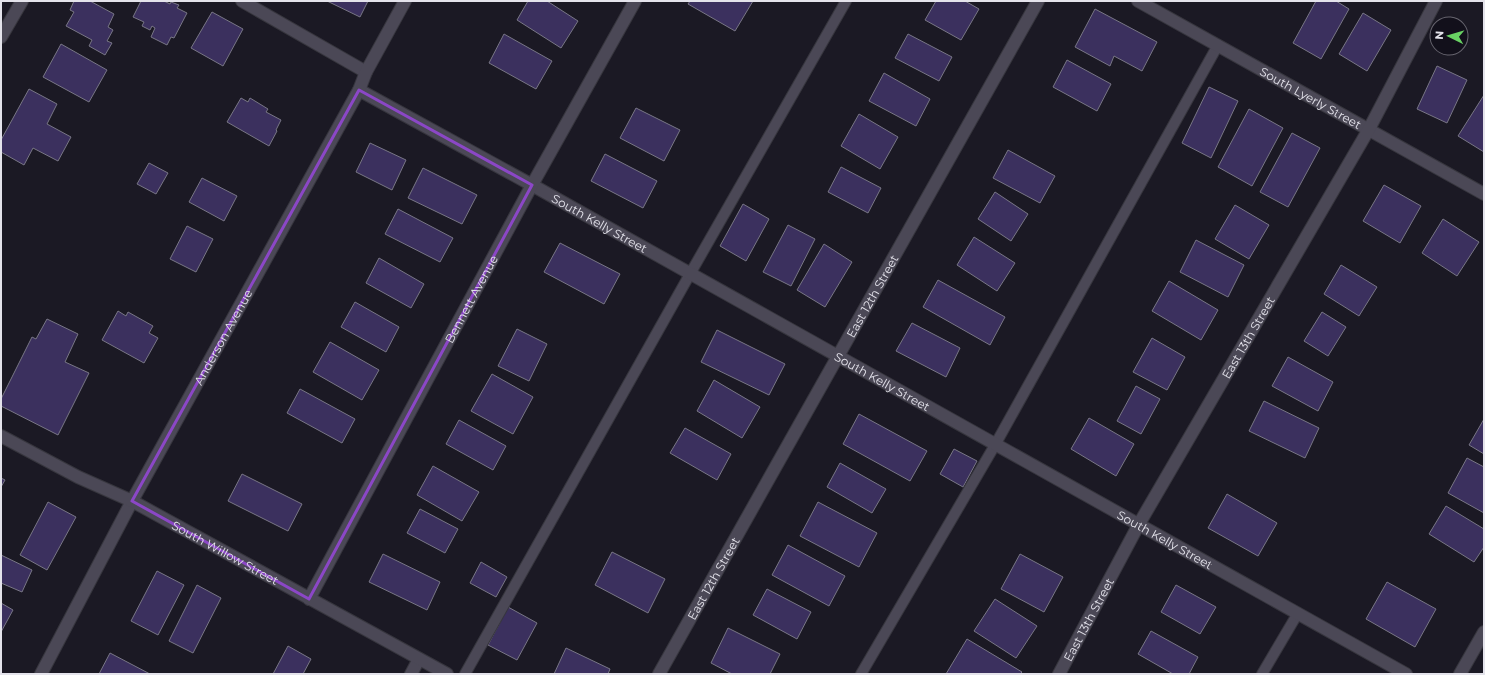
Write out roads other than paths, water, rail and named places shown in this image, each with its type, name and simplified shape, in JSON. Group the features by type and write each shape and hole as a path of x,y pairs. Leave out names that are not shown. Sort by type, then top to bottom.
{"street":[{"path":"1,37 22,1"},
{"path":"242,1 366,72"},
{"name":"Anderson Avenue","path":"41,674 132,501 359,90 366,72 405,1"},
{"name":"Bennett Avenue","path":"309,599 532,185 635,1"},
{"name":"East 12th Street","path":"659,674 1038,1"},
{"name":"South Lyerly Street","path":"1138,1 1484,194"},
{"name":"East 13th Street","path":"1059,674 1139,524 1369,129 1436,1"},
{"name":"South Kelly Street","path":"359,90 532,185 1406,674"},
{"name":"South Willow Street","path":"1,436 78,477 132,501 447,674"},
{"path":"1460,674 1484,632"},
{"path":"411,674 420,659"}],"lane":[{"path":"465,674 690,274 846,1"},
{"path":"861,674 995,445 1218,45"},
{"path":"1262,674 1298,613"}]}
